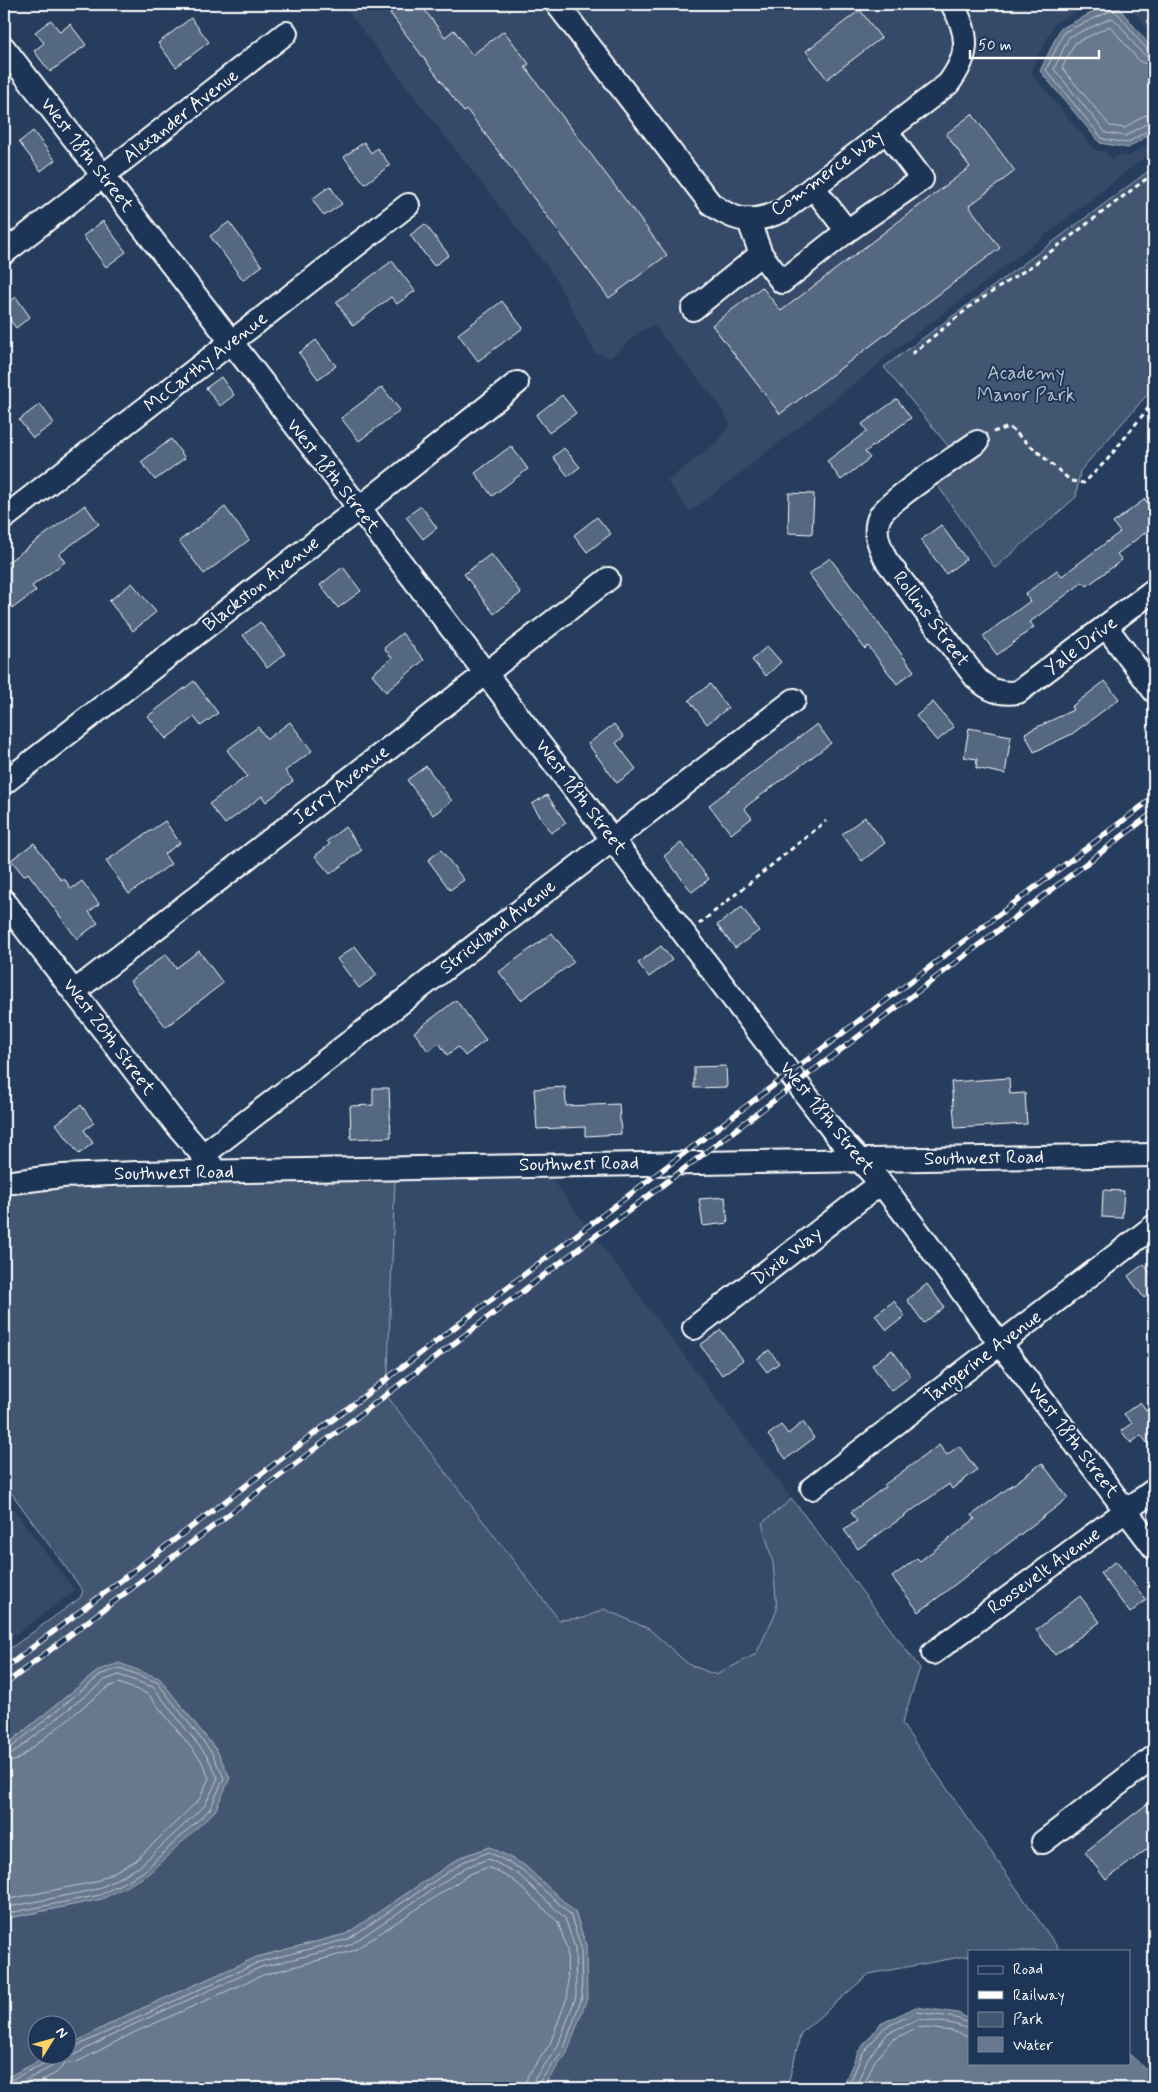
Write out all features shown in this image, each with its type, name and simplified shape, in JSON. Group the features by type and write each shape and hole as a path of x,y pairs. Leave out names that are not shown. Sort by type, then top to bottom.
{"street":[{"name":"Commerce Way","path":"557,4 710,203 727,216 748,219 764,219 782,210 948,84 960,69 966,49 964,25 952,4"},
{"name":"Alexander Avenue","path":"4,253 286,33"},
{"name":"West 18th Street","path":"4,48 358,509 487,672 837,1136 881,1183 1000,1345 1154,1548"},
{"path":"748,219 761,254 782,282 847,231 922,179 886,131"},
{"path":"813,187 847,231"},
{"name":"McCarthy Avenue","path":"4,518 408,205"},
{"path":"693,309 761,254"},
{"name":"Blackston Avenue","path":"4,783 358,509 516,383"},
{"name":"Rollins Street","path":"977,442 892,503 880,516 876,529 879,544 886,560 976,678 987,688 1003,694"},
{"name":"Jerry Avenue","path":"74,991 608,579"},
{"name":"Yale Drive","path":"1003,694 1018,692 1024,688 1107,628 1154,590"},
{"path":"1107,628 1154,691"},
{"name":"Strickland Avenue","path":"210,1163 612,839 794,700"},
{"name":"West 20th Street","path":"4,901 175,1123 210,1163"},
{"name":"Southwest Road","path":"4,1183 210,1163 860,1160 1154,1155"},
{"name":"Dixie Way","path":"694,1328 881,1183"},
{"name":"Tangerine Avenue","path":"812,1488 1154,1226"},
{"name":"Roosevelt Avenue","path":"932,1652 1154,1490"},
{"path":"1043,1842 1154,1757"}],"path":[{"path":"912,354 972,305 1033,264 1154,173"},
{"path":"977,442 987,434 1009,427 1071,481 1084,483 1107,460 1154,401"},
{"path":"685,935 826,821"}],"shaded area":[{"path":"342,4 544,4 702,209 720,223 743,229 763,228 975,47 973,23 963,4 1093,4 1055,23 1032,68 1032,74 1094,149 1105,152 1112,159 1121,155 1129,156 1154,140 1154,150 971,293 880,361 876,367 690,512 667,481 716,443 730,424 717,402 654,326 641,331 610,358 595,353 554,276"},
{"path":"570,4 939,4 954,28 956,49 942,78 778,203 762,209 732,207 717,196"},
{"path":"1127,4 1142,4 1154,20 1154,36"},
{"path":"548,1174 792,1499 762,1523 773,1563 777,1610 756,1654 716,1675 688,1664 649,1629 604,1609 584,1618 559,1620 387,1396 395,1177"},
{"path":"4,1497 75,1591 4,1643"}],"green space":[{"name":"Academy Manor Park","path":"1154,167 1154,387 1080,471 1076,497 995,568 934,480 961,462 884,367"},
{"path":"395,1177 387,1396 559,1620 584,1618 604,1609 649,1629 688,1664 716,1675 756,1654 777,1610 773,1563 762,1523 792,1499 920,1668 902,1724 1059,1950 968,1950 968,1957 966,1956 869,1974 801,2033 787,2088 542,2088 586,1946 575,1912 524,1865 490,1847 461,1857 346,1934 257,1957 125,2016 78,2041 78,2014 28,2014 28,2064 33,2064 4,2079 4,1919 102,1899 230,1778 217,1751 159,1678 99,1670 4,1747 4,1653 80,1598 83,1591 4,1483 4,1192 61,1185 211,1181 215,1185 220,1181"}],"water":[{"path":"1116,4 1154,51 1154,131 1128,148 1100,143 1040,71 1060,29 1097,10"},
{"path":"119,1663 159,1678 217,1751 230,1778 215,1811 146,1876 102,1899 4,1919 4,1747 99,1670"},
{"path":"490,1847 524,1865 575,1912 586,1946 587,1998 567,2053 542,2088 4,2088 4,2079 33,2064 78,2064 78,2041 125,2016 257,1957 346,1934 461,1857"},
{"path":"916,2007 958,2013 968,2018 968,2064 1130,2064 1130,2055 1154,2076 1154,2088 842,2088 858,2052 880,2024"}],"building":[{"path":"402,4 420,4 445,37 454,30 472,55 504,31 529,64 525,67 667,255 609,298 467,110 464,112 390,13"},
{"path":"860,10 881,38 827,79 806,51"},
{"path":"191,18 209,42 176,67 158,43"},
{"path":"51,20 60,32 70,24 86,45 50,72 34,51 44,43 35,32"},
{"path":"972,114 1015,171 969,206 1000,248 780,414 712,325 762,287 781,311 970,167 946,134"},
{"path":"33,131 55,160 41,171 19,142"},
{"path":"364,142 371,153 377,148 390,165 365,184 344,157"},
{"path":"330,186 342,204 324,216 312,199"},
{"path":"103,221 126,252 106,267 83,236"},
{"path":"229,222 262,266 243,280 210,236"},
{"path":"425,224 449,255 434,266 410,235"},
{"path":"392,261 415,291 397,304 391,297 353,326 336,302"},
{"path":"16,297 30,317 16,328 4,312 4,306"},
{"path":"502,301 523,328 478,361 458,334"},
{"path":"316,340 336,366 318,379 299,353"},
{"path":"221,377 234,395 220,406 206,388"},
{"path":"382,387 400,410 359,441 341,418"},
{"path":"562,395 576,413 549,433 536,415"},
{"path":"897,399 911,418 865,452 870,458 841,480 827,461 867,431 862,424"},
{"path":"40,404 54,423 33,438 19,420"},
{"path":"171,439 185,458 155,480 141,462"},
{"path":"511,446 528,469 492,496 475,473"},
{"path":"564,448 580,467 568,476 553,457"},
{"path":"789,493 814,494 812,534 788,533"},
{"path":"1145,499 1154,512 1154,526 1117,554 1122,560 1087,586 1083,582 1030,622 1034,627 997,655 983,636 1030,601 1025,594 1057,570 1062,576 1120,532 1113,523"},
{"path":"85,505 99,524 59,554 65,562 32,586 36,591 13,608 4,596 4,565"},
{"path":"421,506 437,528 423,539 406,517"},
{"path":"225,507 249,540 204,574 179,541"},
{"path":"597,517 611,534 587,552 574,535"},
{"path":"941,525 966,559 946,574 921,540"},
{"path":"491,554 521,593 494,614 464,574"},
{"path":"830,558 914,671 897,684 868,646 865,649 809,574"},
{"path":"343,567 361,591 338,608 320,585"},
{"path":"132,583 156,612 133,631 109,601"},
{"path":"260,622 285,654 267,668 243,635"},
{"path":"402,633 424,660 386,692 372,674 392,658 384,648"},
{"path":"767,646 781,662 766,676 752,660"},
{"path":"194,681 218,713 201,726 194,717 166,739 148,716"},
{"path":"1105,681 1119,699 1072,734 1034,752 1025,733 1073,710 1071,707"},
{"path":"710,684 728,708 707,724 689,700"},
{"path":"933,702 954,727 937,741 916,716"},
{"path":"290,722 312,751 285,771 293,781 266,802 262,796 225,824 209,804 247,776 227,750 258,727 267,739"},
{"path":"614,724 624,737 616,743 636,769 617,783 588,744"},
{"path":"817,724 831,743 744,808 752,818 731,834 709,805"},
{"path":"969,728 1011,736 1005,774 976,768 977,759 964,757"},
{"path":"426,766 452,801 433,815 407,780"},
{"path":"547,795 566,823 551,833 532,804"},
{"path":"865,817 885,843 862,861 842,834"},
{"path":"165,821 180,843 164,854 171,864 129,894 106,861"},
{"path":"345,827 362,850 330,874 315,856 330,844 327,841"},
{"path":"34,843 61,880 64,878 71,889 82,881 99,904 89,912 98,923 77,939 28,873 24,876 11,860"},
{"path":"681,843 709,879 692,892 664,856"},
{"path":"441,850 464,880 450,890 428,860"},
{"path":"742,907 759,931 735,948 717,925"},
{"path":"552,933 574,962 521,1000 499,972"},
{"path":"355,946 377,975 359,988 337,959"},
{"path":"661,946 672,960 649,977 638,963"},
{"path":"199,951 223,983 166,1027 130,981 166,954 176,968"},
{"path":"456,1000 486,1040 465,1056 458,1047 447,1055 439,1043 428,1051 414,1032"},
{"path":"726,1066 727,1087 694,1088 694,1067"},
{"path":"1009,1078 1010,1094 1025,1093 1027,1124 955,1128 951,1082"},
{"path":"565,1087 566,1106 619,1104 621,1134 585,1136 585,1127 537,1129 534,1089"},
{"path":"373,1088 389,1088 391,1137 351,1139 350,1106 373,1105"},
{"path":"81,1105 94,1123 84,1130 93,1143 79,1154 56,1124"},
{"path":"1103,1190 1124,1191 1122,1218 1102,1217"},
{"path":"725,1197 728,1223 703,1226 699,1199"},
{"path":"1144,1264 1154,1278 1154,1291 1144,1298 1128,1276"},
{"path":"927,1284 944,1307 924,1323 907,1300"},
{"path":"894,1301 905,1316 887,1330 875,1315"},
{"path":"721,1330 743,1360 722,1375 700,1345"},
{"path":"769,1350 779,1363 767,1372 757,1359"},
{"path":"892,1350 911,1376 891,1391 872,1365"},
{"path":"1140,1402 1147,1411 1154,1406 1154,1452 1141,1435 1131,1443 1121,1431 1132,1423 1124,1414"},
{"path":"803,1422 814,1438 786,1459 768,1435 781,1425 788,1434"},
{"path":"939,1445 947,1455 959,1446 977,1470 952,1489 949,1484 858,1549 844,1530 857,1521 851,1512"},
{"path":"1042,1463 1068,1498 919,1612 892,1577 917,1558 920,1561 975,1519 972,1515"},
{"path":"1116,1561 1146,1600 1130,1613 1100,1573"},
{"path":"1080,1596 1100,1622 1055,1655 1036,1630"},
{"path":"1147,1804 1154,1814 1154,1844 1106,1880 1085,1852"}],"railway":[{"path":"4,1669 1154,797"},
{"path":"4,1685 1154,812"}]}
